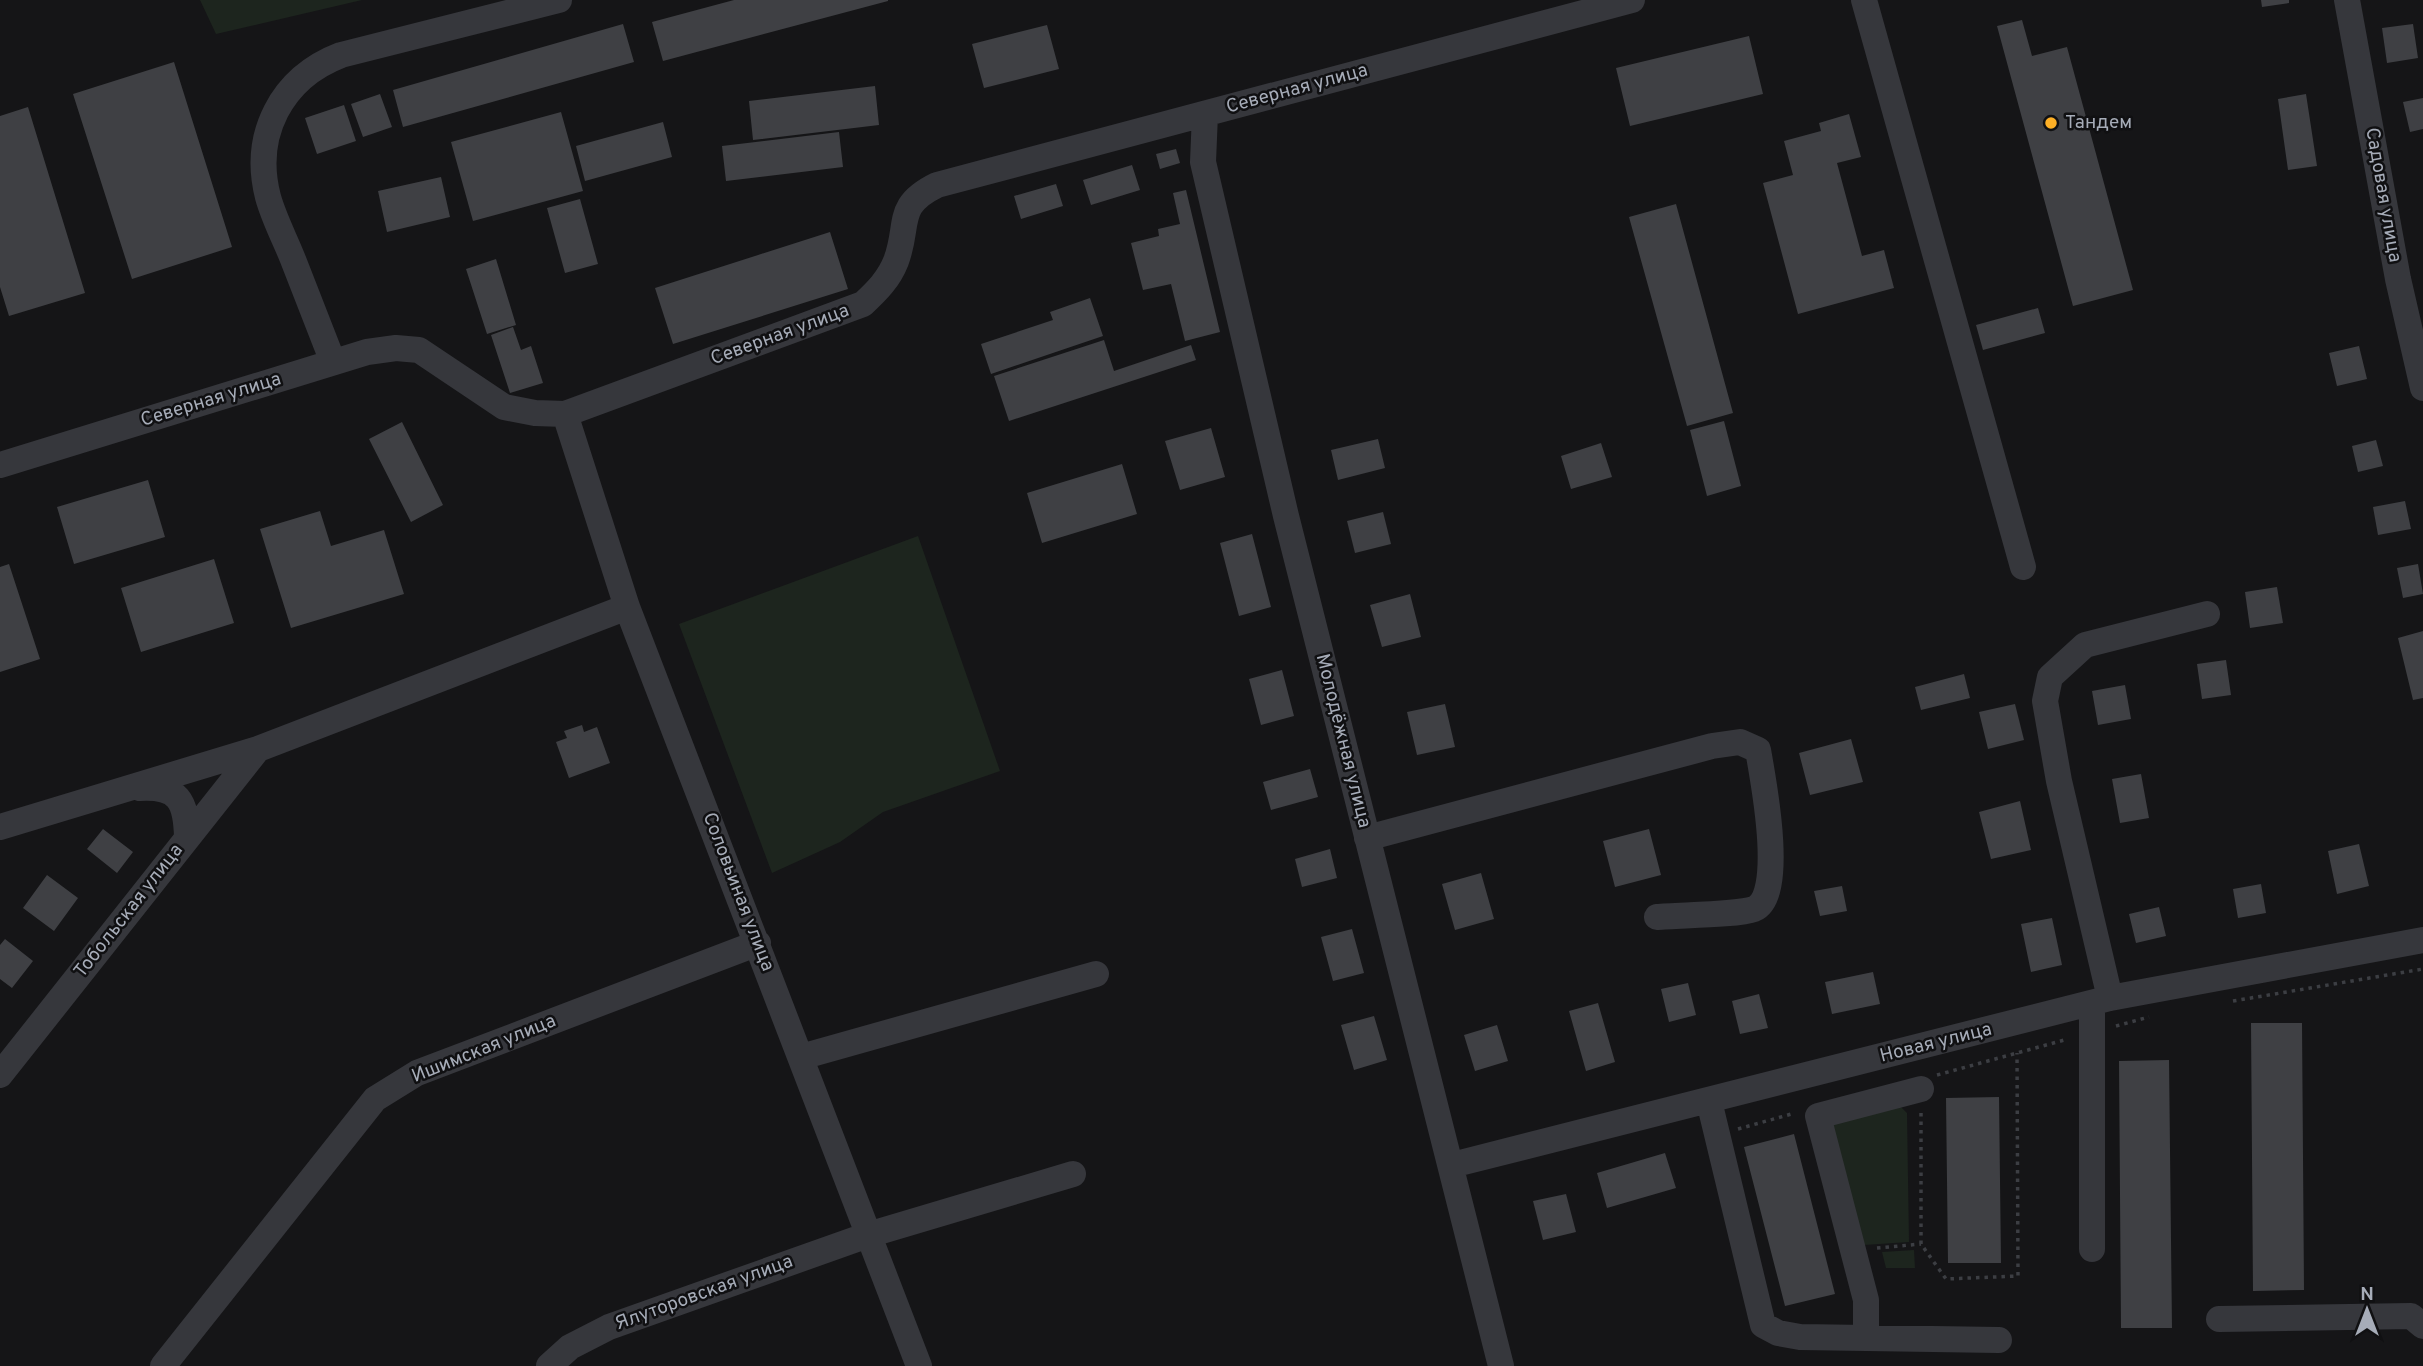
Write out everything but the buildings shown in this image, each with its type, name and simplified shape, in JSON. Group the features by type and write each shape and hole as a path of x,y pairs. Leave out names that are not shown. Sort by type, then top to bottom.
{"street":[{"path":"332,362 268,197 267,141 275,109 291,87 316,64 341,55 559,0"},
{"name":"Северная улица","path":"0,465 332,362 367,352 396,348 419,350 504,407 535,413 565,414 863,304 884,284 897,260 906,212 916,195 937,185 1632,0"},
{"path":"1864,0 2024,567"},
{"name":"Садовая улица","path":"2347,0 2398,279 2423,388"},
{"name":"Молодёжная улица","path":"1205,114 1203,162 1286,516 1501,1366"},
{"name":"Соловьиная улица","path":"565,414 627,607 919,1366"},
{"path":"0,827 258,748 627,607"},
{"path":"2092,1249 2101,1000 2045,701 2050,677 2085,645 2207,614"},
{"path":"1367,838 1712,746 1740,742 1758,750 1772,872 1767,897 1754,909 1657,917"},
{"name":"Тобольская улица","path":"0,1074 258,748"},
{"path":"124,789 154,788 173,793 182,802 187,837"},
{"name":"Новая улица","path":"1452,1165 2101,1000 2423,940"},
{"name":"Ишимская улица","path":"163,1366 375,1099 416,1073 758,943"},
{"path":"801,1057 1096,974"},
{"path":"1866,1338 1866,1300 1818,1116 1922,1089"},
{"path":"1709,1101 1763,1325 1778,1333 1800,1337 1999,1340"},
{"name":"Ялуторовская улица","path":"549,1366 570,1347 609,1327 868,1235 1073,1174"},
{"path":"2219,1319 2411,1316 2423,1326"}],"path":[{"path":"1922,1089 1921,1244 1945,1279 2018,1276 2017,1053"},
{"path":"1733,1130 1796,1113"},
{"path":"1853,1250 1921,1244"}],"shaded area":[{"path":"200,0 362,0 216,34"},
{"path":"918,536 1000,771 883,812 840,842 772,873 679,624"},
{"path":"1898,1104 1907,1113 1909,1242 1864,1245 1827,1121"},
{"path":"1914,1250 1915,1268 1886,1268 1882,1252"}],"place":[{"name":"Тандем","path":"2051,123"}]}
